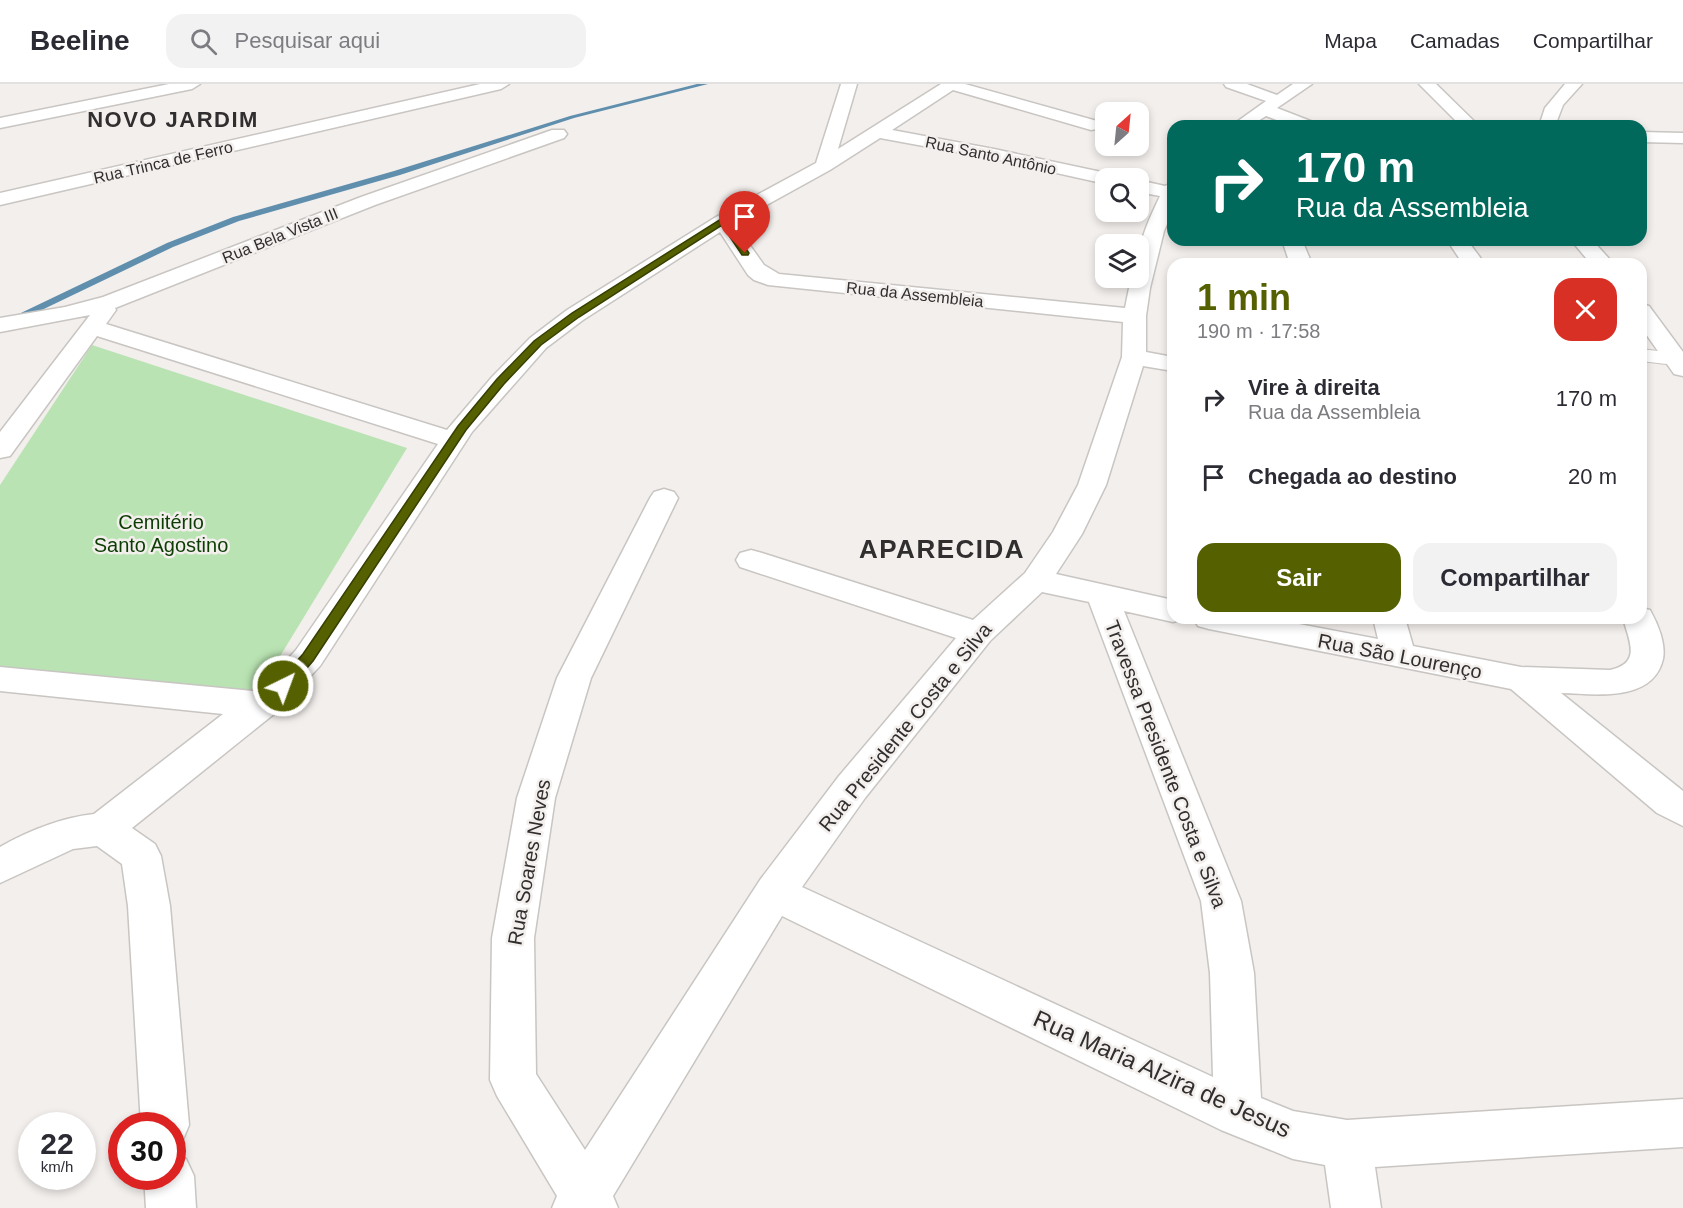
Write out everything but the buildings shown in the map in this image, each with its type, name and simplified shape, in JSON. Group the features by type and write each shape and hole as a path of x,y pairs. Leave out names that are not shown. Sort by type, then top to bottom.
{"street":[{"path":"0,123 192,84"},
{"name":"Rua Trinca de Ferro","path":"0,199 501,84"},
{"path":"0,866 33,848 69,833 103,829 262,705 308,658 453,441 501,382 538,343 576,315 723,221 824,166 952,84 1091,125"},
{"path":"1232,84 1297,120"},
{"path":"1247,120 1304,84"},
{"path":"1427,84 1465,120"},
{"path":"1548,120 1549,112 1574,84"},
{"path":"824,166 844,101 855,87"},
{"name":"Rua Santo Antônio","path":"876,132 994,154 1095,177"},
{"name":"Rua Bela Vista III","path":"0,325 66,314 111,302 368,201 558,134"},
{"path":"1647,136 1683,138"},
{"path":"1149,188 1167,190"},
{"name":"Rua Presidente Costa e Silva","path":"586,1204 774,893 852,787 978,633 1036,580 1067,534 1092,485 1134,357 1135,316 1139,288 1154,231 1167,200"},
{"name":"Rua da Assembleia","path":"723,221 756,270 776,280 1135,316"},
{"path":"1586,246 1598,258"},
{"path":"0,450 111,302"},
{"path":"1647,318 1681,363"},
{"path":"92,327 453,441"},
{"path":"1134,357 1167,363"},
{"name":"Rua Soares Neves","path":"586,1204 513,1080 513,938 536,798 574,678 664,498"},
{"path":"751,560 978,633"},
{"path":"1036,580 1167,610"},
{"name":"Travessa Presidente Costa e Silva","path":"1102,596 1221,901 1232,973 1238,1113"},
{"name":"Rua São Lourenço","path":"1239,624 1521,679 1610,682 1630,678 1644,667 1648,650 1641,624"},
{"path":"1391,624 1399,656"},
{"path":"0,679 262,705"},
{"name":"Rua São Lourenço","path":"1521,679 1670,802 1683,810"},
{"path":"103,829 141,856 149,906 164,1112"},
{"name":"Rua Maria Alzira de Jesus","path":"774,893 1238,1113 1293,1135 1347,1144 1683,1123"},
{"path":"1347,1144 1356,1208"},
{"path":"170,1190 171,1208"}],"lane":[{"path":"1647,356 1681,363"}],"green space":[{"name":"Cemitério Santo Agostino","path":"92,345 407,448 254,699 0,680 0,485"}],"waterway":[{"path":"0,327 170,245 236,219 397,173 572,117 705,84"}],"district":[{"name":"NOVO JARDIM","path":"173,119"},
{"name":"APARECIDA","path":"942,549"}],"route":[{"path":"283,686 308,658 462,428 538,343 576,315 723,221 745,253"}]}
